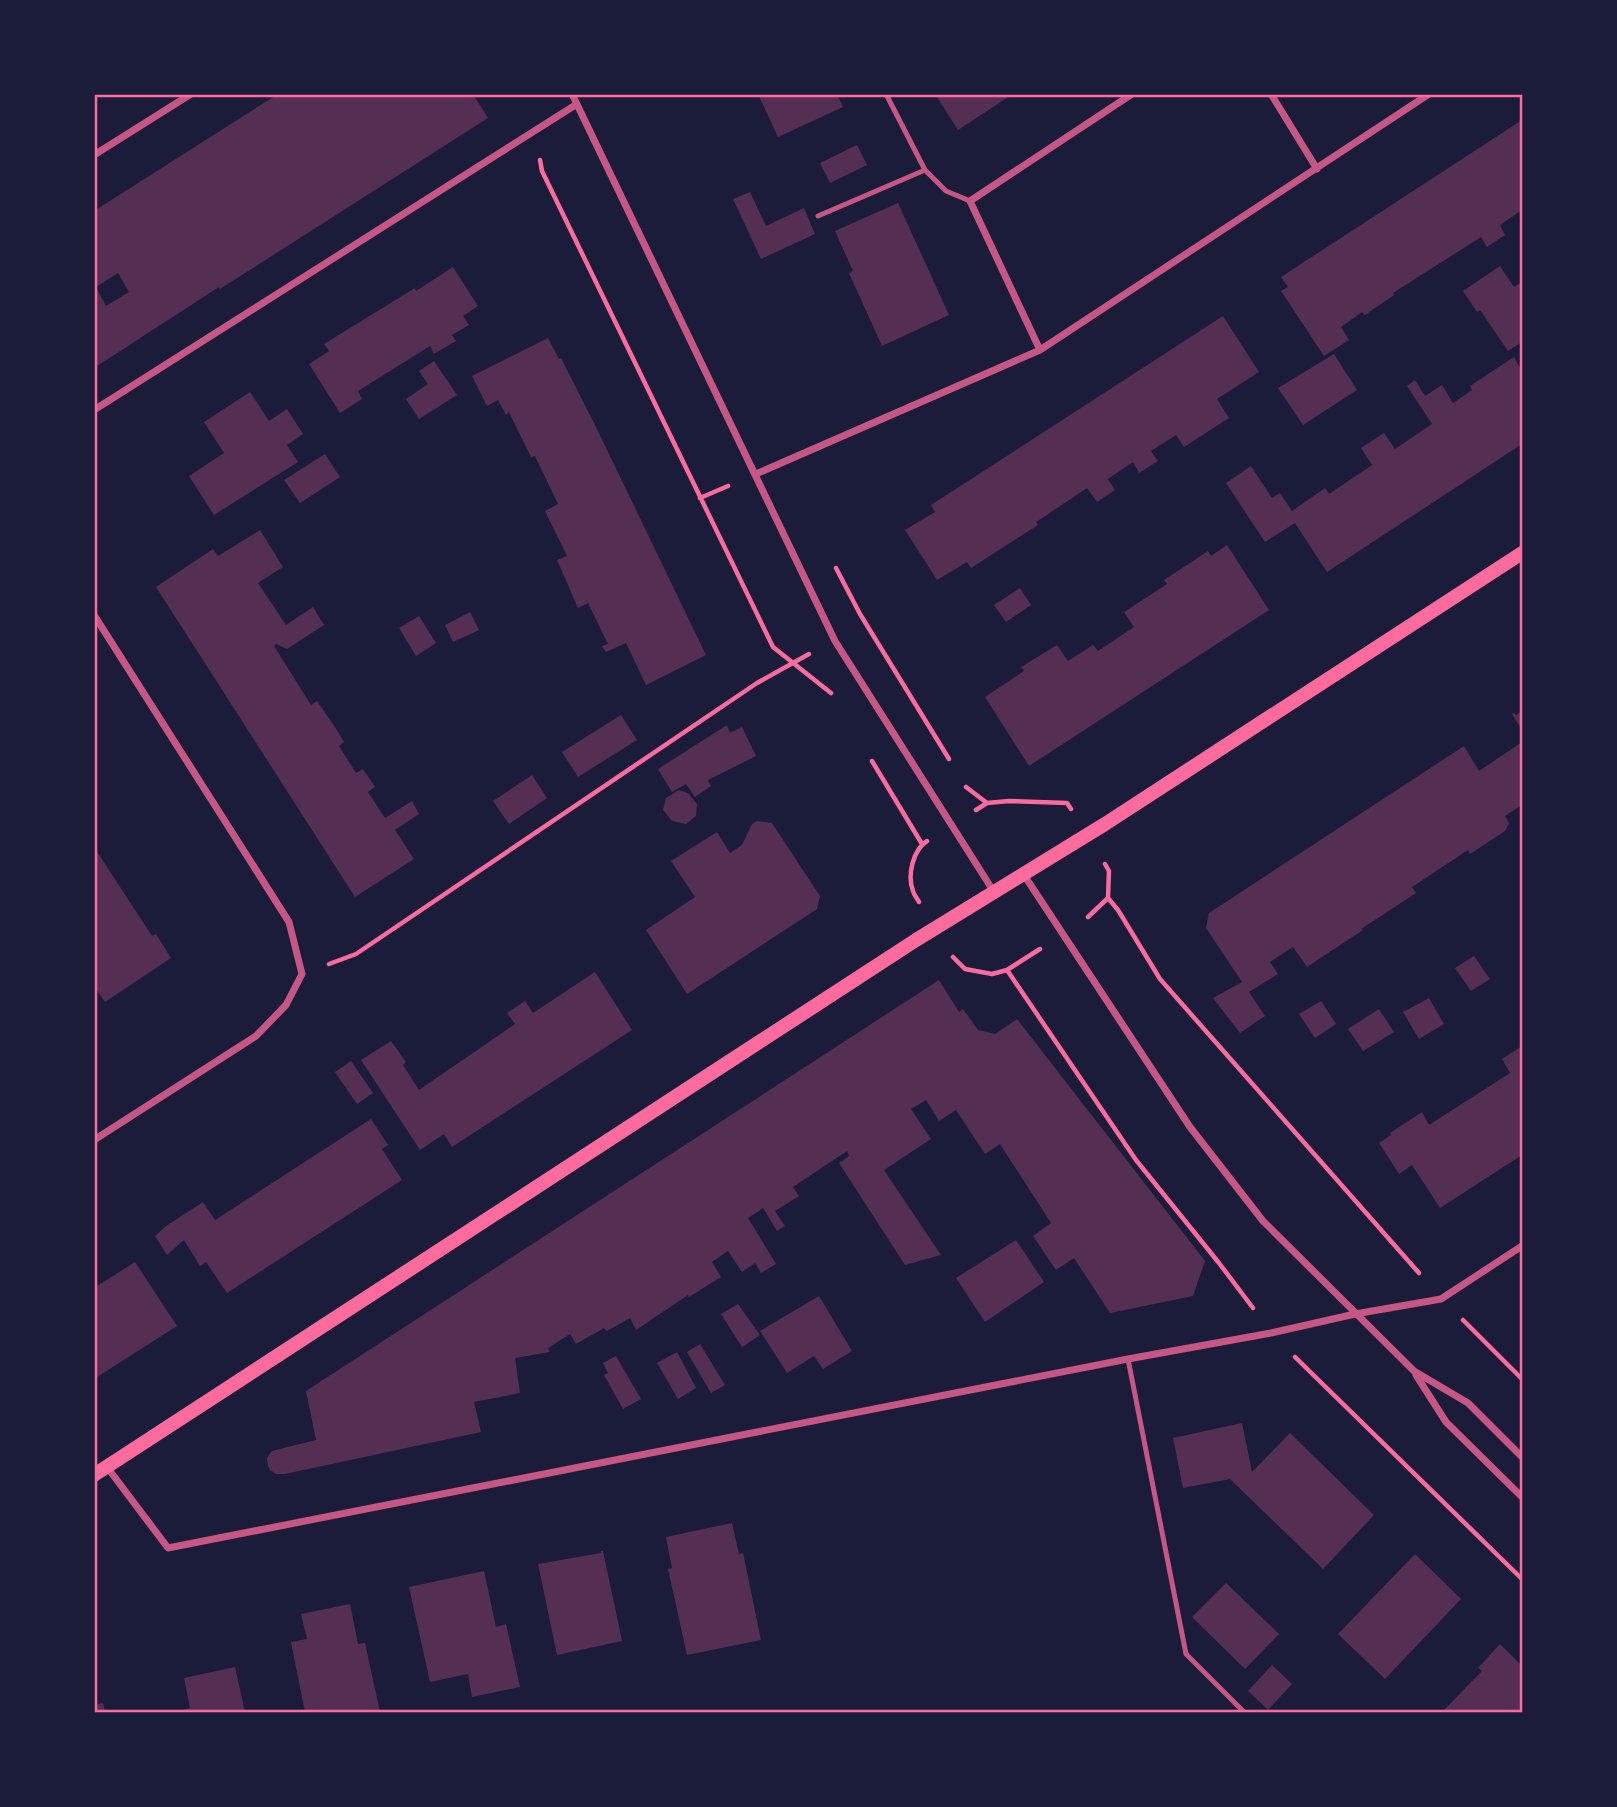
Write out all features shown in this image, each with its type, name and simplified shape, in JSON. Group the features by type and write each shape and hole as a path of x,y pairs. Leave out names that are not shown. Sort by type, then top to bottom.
{"main road":[{"path":"101,1471 935,929 1087,835 1522,552"}],"street":[{"path":"94,155 191,94"},
{"path":"572,94 835,640 994,892"},
{"path":"1040,350 970,201 1132,94"},
{"path":"1271,94 1317,169"},
{"path":"756,474 1040,350 1429,94"},
{"path":"94,410 577,104"},
{"path":"94,615 289,922 302,974 286,1005 256,1036 94,1140"},
{"path":"1024,875 1190,1127 1263,1221 1414,1371 1468,1404 1522,1457"},
{"path":"101,1471 168,1548 1441,1299 1522,1246"},
{"path":"1414,1371 1447,1422 1522,1497"}],"lane":[{"path":"886,94 926,170 946,191 970,201"},
{"path":"818,216 926,170"},
{"path":"1128,1359 1186,1654 1245,1713"}],"path":[{"path":"533,132 542,171 772,647 830,692 837,704"},
{"path":"835,565 860,614 956,770"},
{"path":"302,974 356,954 745,691 835,640"},
{"path":"866,751 922,844 912,863 913,891 950,954 965,969 992,974 1007,971 1136,1160 1219,1263 1270,1333 1522,1578"},
{"path":"962,780 968,790 988,803 1067,803 1087,835"},
{"path":"1108,898 1118,909 1160,979 1441,1299 1522,1378"}],"building":[{"path":"278,94 473,94 488,118 94,368 94,211","holes":["118,273 129,292 106,306 96,287"]},
{"path":"758,94 837,94 843,107 778,137"},
{"path":"935,94 1013,94 958,130"},
{"path":"1522,120 1522,210 1500,225 1505,235 1487,247 1481,237 1393,293 1394,295 1365,315 1362,312 1341,327 1349,340 1324,356 1281,291 1288,287 1281,277"},
{"path":"857,145 867,165 830,183 820,163"},
{"path":"750,192 766,226 804,208 815,234 761,259 733,199"},
{"path":"898,203 949,315 882,346 849,273 853,271 835,231"},
{"path":"1500,266 1514,287 1522,282 1522,342 1508,351 1480,310 1477,312 1463,291"},
{"path":"453,267 478,306 463,316 469,325 452,335 456,341 434,354 430,346 358,391 362,399 340,413 309,364 329,351 324,344"},
{"path":"1223,316 1259,372 1217,399 1229,418 1184,447 1176,435 1151,451 1158,461 1139,473 1133,462 1108,479 1115,490 1097,502 1087,488 1036,522 1038,525 971,568 967,562 937,580 905,530 935,512 931,505"},
{"path":"548,338 596,427 706,655 646,685 626,643 606,652 602,646 608,644 588,603 578,608 557,560 567,556 545,511 558,504 535,456 531,457 509,412 506,415 498,400 487,406 472,376"},
{"path":"1334,354 1357,390 1303,425 1278,388"},
{"path":"1514,357 1522,371 1522,444 1327,572 1295,523 1265,542 1226,483 1251,466 1272,498 1280,493 1292,511 1325,488 1329,494 1372,465 1361,448 1384,433 1395,449 1432,424 1407,386 1415,380 1425,396 1442,385 1453,403 1472,390 1470,386"},
{"path":"434,361 457,395 419,419 406,399 428,384 419,371"},
{"path":"250,392 269,421 287,409 303,434 287,445 298,462 214,515 189,476 224,453 204,422"},
{"path":"325,454 340,477 300,503 284,480"},
{"path":"260,530 283,567 258,583 286,625 313,607 324,625 287,649 276,644 274,646 311,705 317,701 335,727 344,742 339,746 356,773 363,769 375,787 368,792 385,818 412,801 419,814 395,830 414,859 355,897 156,587 213,549 218,556"},
{"path":"1227,545 1269,610 1029,766 985,697 1024,671 1021,667 1057,645 1068,661 1093,645 1098,651 1134,627 1124,612 1167,584 1164,580 1208,551 1211,556"},
{"path":"1020,588 1031,605 1006,622 994,605"},
{"path":"470,612 479,630 453,642 445,625"},
{"path":"419,616 436,643 416,656 399,628"},
{"path":"1522,711 1522,730 1512,714 1516,715"},
{"path":"621,715 637,740 578,777 562,752"},
{"path":"727,725 730,733 742,727 756,756 708,780 711,786 695,797 686,784 672,792 658,769"},
{"path":"1522,742 1522,805 1505,816 1509,823 1505,831 1470,854 1468,850 1412,887 1416,893 1307,967 1293,947 1270,962 1278,974 1249,992 1265,1016 1240,1033 1213,998 1242,982 1206,928 1209,913 1464,746 1479,771"},
{"path":"532,775 547,798 509,824 493,801"},
{"path":"679,790 688,793 697,804 696,816 686,824 672,821 663,810 666,798"},
{"path":"757,821 772,823 820,896 817,909 687,994 646,930 695,897 671,861 717,832 730,853 742,845 752,824"},
{"path":"94,847 152,936 156,934 171,958 105,1002 94,986"},
{"path":"1474,956 1490,979 1471,991 1455,968"},
{"path":"595,972 632,1030 452,1147 444,1134 420,1150 361,1060 391,1041 406,1062 403,1065 419,1090 515,1024 507,1013 525,1001 533,1013"},
{"path":"939,980 959,1012 963,1009 978,1030 995,1034 1017,1019 1205,1261 1193,1296 1110,1313 1074,1258 1056,1270 1033,1236 1051,1223 1000,1144 985,1154 956,1110 939,1121 926,1100 911,1109 931,1139 884,1170 941,1255 905,1265 839,1163 849,1156 847,1151 793,1187 799,1196 775,1211 785,1226 777,1231 763,1208 748,1218 776,1264 761,1273 755,1263 742,1272 728,1251 712,1262 721,1277 689,1297 688,1295 636,1330 630,1318 607,1331 604,1328 576,1344 570,1334 548,1348 550,1352 515,1358 520,1393 474,1402 481,1432 285,1474 276,1474 270,1470 267,1458 272,1451 316,1440 306,1391"},
{"path":"1429,998 1444,1024 1419,1039 1403,1012"},
{"path":"1321,1001 1336,1024 1315,1038 1299,1014"},
{"path":"1379,1009 1394,1032 1363,1051 1348,1029"},
{"path":"1522,1046 1522,1155 1440,1208 1412,1165 1399,1174 1379,1143 1422,1112 1429,1125 1510,1073 1502,1059"},
{"path":"351,1061 373,1093 357,1104 335,1072"},
{"path":"371,1119 388,1145 382,1149 402,1180 227,1293 206,1262 200,1266 184,1240 167,1255 155,1236 203,1202 215,1220"},
{"path":"1016,1240 1044,1282 985,1322 956,1278"},
{"path":"135,1262 177,1326 94,1379 94,1288"},
{"path":"819,1296 852,1351 823,1369 814,1356 787,1373 760,1331"},
{"path":"738,1304 760,1335 742,1347 721,1314"},
{"path":"700,1344 725,1385 711,1393 687,1352"},
{"path":"677,1352 696,1388 678,1399 657,1363"},
{"path":"616,1356 641,1399 623,1409 604,1375 608,1373 603,1363"},
{"path":"1242,1423 1252,1472 1290,1433 1374,1515 1323,1569 1230,1479 1183,1488 1173,1438"},
{"path":"732,1523 739,1554 743,1553 761,1640 687,1655 668,1569 672,1568 666,1537"},
{"path":"601,1551 622,1641 557,1655 538,1564"},
{"path":"1415,1554 1461,1599 1385,1679 1338,1634"},
{"path":"484,1571 496,1627 506,1624 520,1687 472,1697 468,1674 430,1682 409,1587"},
{"path":"1226,1583 1279,1634 1245,1669 1192,1617"},
{"path":"350,1604 358,1644 365,1643 380,1712 305,1712 291,1642 307,1639 301,1614"},
{"path":"1500,1644 1522,1666 1522,1712 1442,1712 1482,1671 1478,1668"},
{"path":"1272,1665 1292,1684 1268,1710 1248,1691"},
{"path":"235,1667 245,1712 175,1712 190,1708 184,1678"},
{"path":"103,1703 105,1712 94,1712 94,1705"}]}
